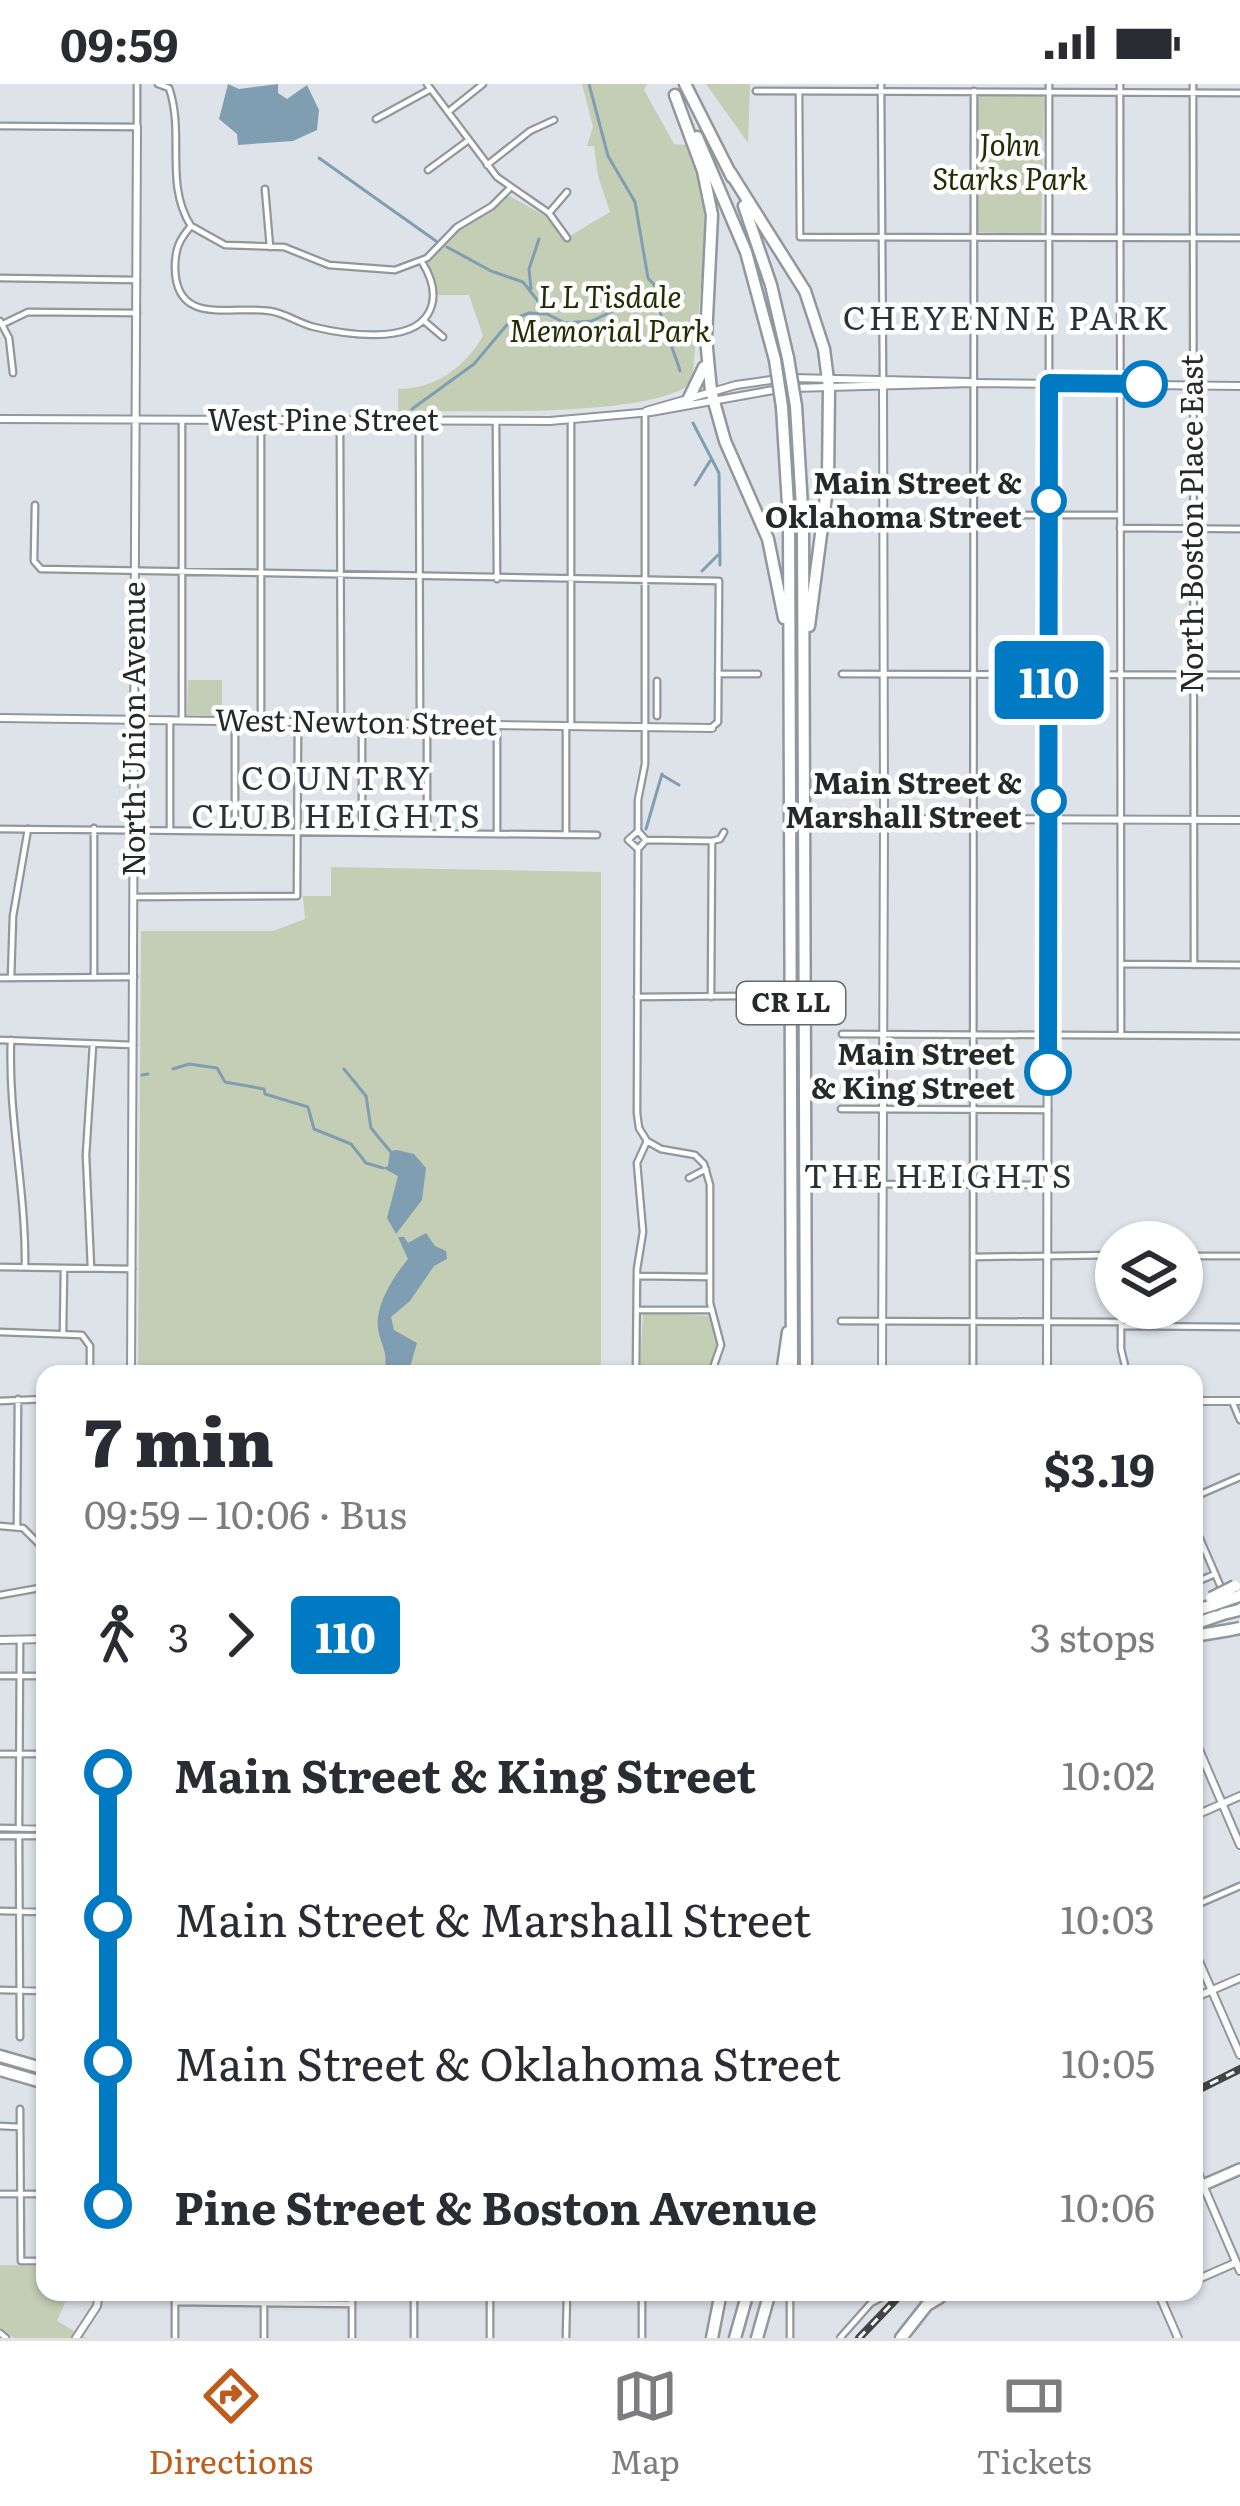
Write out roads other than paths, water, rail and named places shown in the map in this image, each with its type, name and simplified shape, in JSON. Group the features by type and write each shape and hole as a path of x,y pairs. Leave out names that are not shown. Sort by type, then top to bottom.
{"highway":[{"name":"CR LL","path":"685,84 730,172 765,266 782,359 789,496 792,1365"},
{"name":"CR LL","path":"672,89 737,226 796,406 803,495 807,1365"},
{"path":"672,89 710,202 706,352 702,377 689,398"},
{"path":"730,172 810,302 819,324 828,383 828,490 804,659"},
{"path":"706,352 725,441 768,539 790,652"},
{"path":"783,1365 784,1339 792,1324"},
{"path":"1203,1617 1238,1590"},
{"path":"1203,1608 1240,1610"},
{"path":"1203,1635 1236,1630"},
{"path":"0,2056 36,2066"},
{"path":"0,2070 36,2080"},
{"path":"712,2338 719,2301"},
{"path":"735,2338 745,2301"},
{"path":"757,2338 767,2301"},
{"path":"901,2338 934,2301"}],"main road":[{"path":"1203,2185 1240,2169"}],"street":[{"name":"North Union Avenue","path":"131,1365 137,84"},
{"path":"158,84 170,88 176,113 176,192 191,226 221,244 292,249 344,267 395,270 422,262 457,227 492,206 509,189"},
{"path":"448,112 483,84"},
{"path":"376,119 429,86 487,165 509,189 548,213 567,238"},
{"path":"881,87 882,1365"},
{"path":"970,88 974,238 973,1365"},
{"path":"1047,1365 1048,88"},
{"path":"1120,88 1121,1035"},
{"path":"756,91 1193,88 1240,93"},
{"name":"North Boston Place East","path":"1193,88 1194,965"},
{"path":"799,92 800,236 1240,238"},
{"path":"487,165 530,130 554,120"},
{"path":"0,126 137,127"},
{"path":"428,170 468,140"},
{"path":"265,189 270,247"},
{"path":"548,213 566,192"},
{"path":"191,226 175,252 180,293 200,308 269,311 322,328 400,334 423,320 433,293 422,262"},
{"path":"0,278 137,280"},
{"path":"13,374 2,322 28,312 137,313"},
{"path":"423,320 442,337"},
{"path":"712,396 769,380 1240,386"},
{"name":"West Pine Street","path":"0,418 571,420 712,396"},
{"name":"West Pine Street","path":"645,411 712,396"},
{"path":"638,849 628,840 638,831 646,726 645,411"},
{"path":"419,420 427,833"},
{"path":"566,835 571,420"},
{"path":"182,421 182,720"},
{"path":"261,422 261,721"},
{"path":"340,422 340,722"},
{"path":"496,422 497,579"},
{"path":"34,505 36,566 341,577 718,581 718,723 712,728"},
{"path":"974,515 1120,515"},
{"path":"845,524 974,524"},
{"path":"1120,528 1240,529"},
{"path":"718,674 758,674"},
{"path":"842,674 1240,675"},
{"path":"657,681 657,716"},
{"name":"West Newton Street","path":"0,718 712,728"},
{"path":"170,720 170,829"},
{"path":"235,721 235,829"},
{"path":"134,897 297,896 298,722"},
{"path":"362,723 362,832"},
{"path":"497,725 497,834"},
{"path":"842,820 1240,820"},
{"path":"11,978 13,916 28,827"},
{"path":"94,828 94,976"},
{"path":"0,829 597,835"},
{"path":"638,831 646,840 712,841 724,832"},
{"path":"646,840 638,849 637,1120 647,1141 661,1149 688,1152 705,1167 710,1185 711,1310 721,1345 714,1365"},
{"path":"711,997 712,841"},
{"path":"1121,964 1240,965"},
{"path":"0,977 134,977"},
{"path":"638,997 740,996"},
{"path":"842,1034 1240,1036"},
{"path":"0,1040 133,1045"},
{"path":"11,1040 12,1107 25,1199 25,1267"},
{"path":"91,1268 86,1155 93,1045"},
{"path":"842,1109 1048,1110"},
{"path":"637,1365 637,1276 643,1232 637,1163 647,1141"},
{"path":"689,1178 705,1167"},
{"path":"842,1184 1049,1185"},
{"path":"973,1257 1095,1255"},
{"path":"1203,1256 1240,1256"},
{"path":"0,1267 132,1269"},
{"path":"63,1333 64,1268"},
{"path":"637,1276 710,1277"},
{"path":"637,1310 711,1310"},
{"path":"841,1321 1095,1323"},
{"path":"1203,1326 1240,1327"},
{"path":"1121,1329 1124,1365"},
{"path":"0,1332 63,1333 87,1339 89,1365"},
{"path":"17,1526 18,1399"},
{"path":"0,1400 36,1399"},
{"path":"1203,1401 1236,1401 1240,1420"},
{"path":"1203,1492 1240,1477"},
{"path":"0,1526 17,1526 36,1540"},
{"path":"1203,1546 1236,1630"},
{"path":"1203,1579 1215,1574"},
{"path":"0,1595 36,1589"},
{"path":"0,1640 36,1639"},
{"path":"20,1640 20,2037"},
{"path":"0,1676 36,1676"},
{"path":"0,1754 36,1754"},
{"path":"1203,1759 1240,1845"},
{"path":"1203,1812 1240,1796"},
{"path":"0,1832 36,1832"},
{"path":"1203,1902 1240,1886"},
{"path":"0,1912 36,1912"},
{"path":"1203,1971 1240,2055"},
{"path":"1203,1994 1240,1978"},
{"path":"0,1990 36,1990"},
{"path":"20,2109 21,2261 36,2261"},
{"path":"0,2126 20,2127"},
{"path":"0,2194 36,2194"},
{"path":"1203,2195 1239,2265 1203,2278"},
{"path":"76,2338 98,2301"},
{"path":"414,2301 414,2338"},
{"path":"490,2301 490,2338"},
{"path":"566,2338 567,2301"},
{"path":"642,2301 643,2338"},
{"path":"790,2301 790,2338"},
{"path":"840,2338 875,2301"},
{"path":"1165,2301 1178,2338"},
{"path":"175,2338 175,2302 352,2304 352,2338"},
{"path":"264,2303 264,2338"}],"water":[{"path":"228,84 239,89 278,84 278,93 287,99 307,85 319,110 317,130 293,141 238,145 237,134 219,119"},
{"path":"390,1151 414,1154 426,1168 422,1200 396,1234 387,1218 398,1176 383,1168 388,1166"},
{"path":"426,1233 435,1246 446,1251 447,1259 434,1266 410,1301 391,1317 394,1330 417,1343 411,1365 385,1365 378,1328 380,1309 408,1259 398,1237 408,1243"}],"waterway":[{"path":"589,84 608,156 635,202 648,278 658,289"},
{"path":"319,158 436,241"},
{"path":"531,289 529,269 539,239"},
{"path":"447,247 523,282 549,315 565,323 592,321 650,293 684,293"},
{"path":"670,293 660,300 660,307 680,371"},
{"path":"412,409 474,364 511,320 529,313 547,314"},
{"path":"693,423 719,473 720,565"},
{"path":"695,485 710,461"},
{"path":"702,571 718,555"},
{"path":"646,829 662,774"},
{"path":"662,775 679,785"},
{"path":"173,1069 189,1064 217,1068 225,1082 264,1089 265,1094 308,1107 314,1129 351,1144 366,1163 383,1168"},
{"path":"344,1069 366,1096 371,1128 390,1151"},
{"path":"142,1075 148,1074"}],"railway":[{"path":"1203,2088 1240,2069"},
{"path":"859,2338 894,2301"}],"place":[{"name":"Main Street & Oklahoma Street","path":"1049,501"},
{"name":"Main Street & Marshall Street","path":"1049,801"},
{"name":"Main Street & King Street","path":"1048,1072"}],"district":[{"name":"CHEYENNE PARK","path":"1007,318"},
{"name":"COUNTRY CLUB HEIGHTS","path":"337,797"},
{"name":"THE HEIGHTS","path":"939,1176"}],"park label":[{"name":"John Starks Park","path":"1010,164"},
{"name":"L L Tisdale Memorial Park","path":"610,315"}]}
